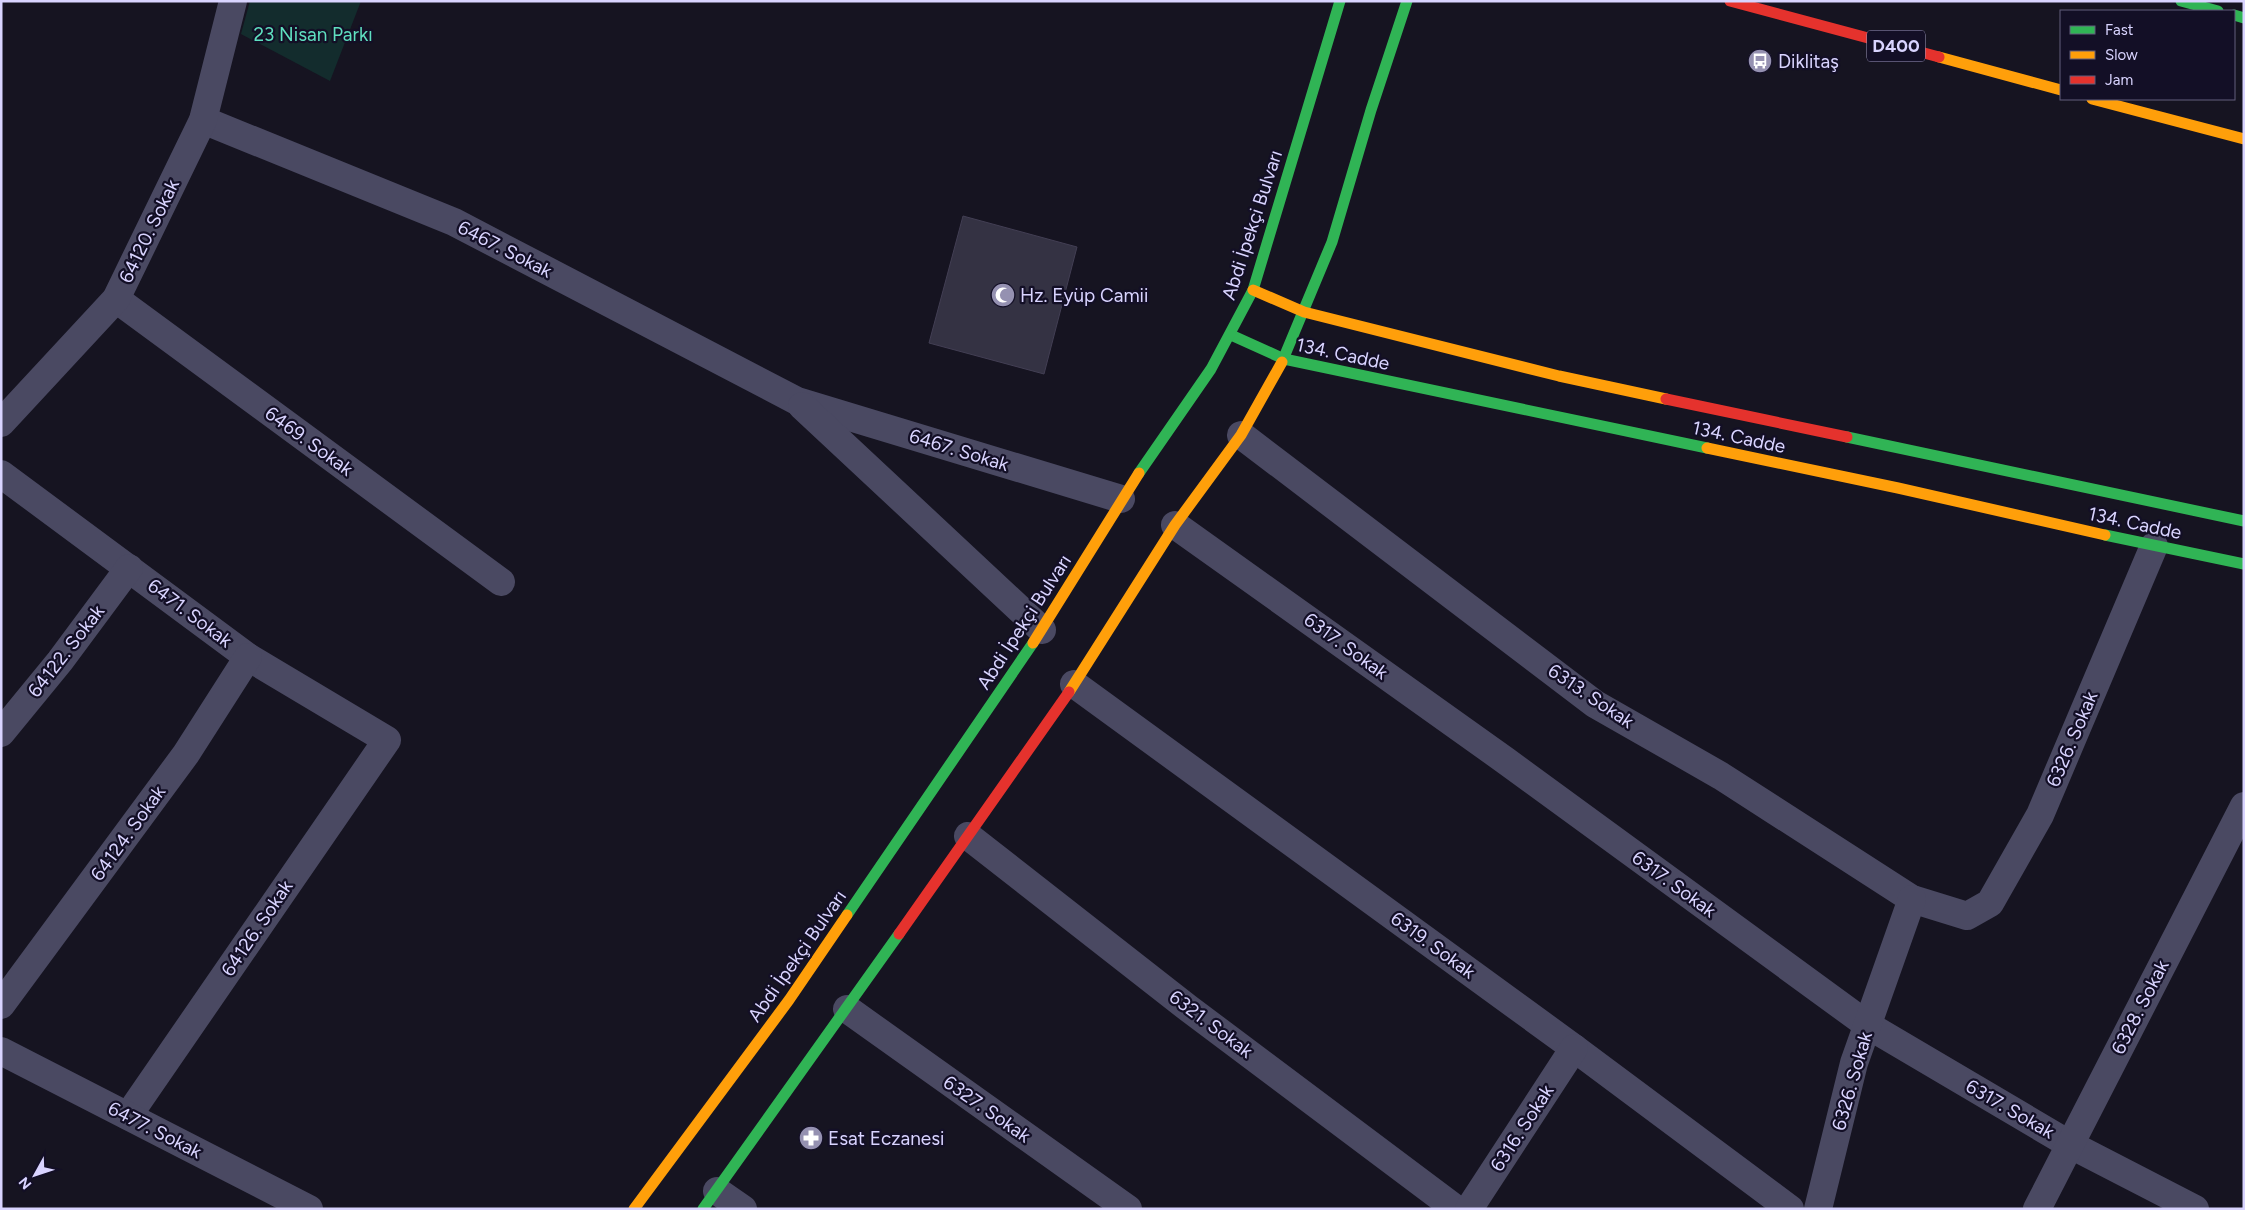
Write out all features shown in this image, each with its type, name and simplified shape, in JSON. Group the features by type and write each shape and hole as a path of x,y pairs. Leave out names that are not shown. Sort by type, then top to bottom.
{"main road":[{"name":"Abdi İpekçi Bulvarı","path":"634,1209 789,1000 1042,630 1121,499 1212,369 1253,290 1340,1"},
{"path":"710,1200 847,1009 1074,684 1175,525 1241,435 1284,359 1332,242 1371,110 1407,1"},
{"name":"D400","path":"1730,1 2060,90"},
{"path":"2180,1 2214,10"},
{"path":"2096,100 2244,140"},
{"name":"134. Cadde","path":"1253,290 1304,312 1559,376 2244,521"},
{"name":"134. Cadde","path":"1230,335 1284,359 1898,488 2154,546 2244,564"}],"street":[{"name":"64120. Sokak","path":"1,423 116,299 203,120 233,1"},
{"name":"6467. Sokak","path":"203,120 454,222 797,401 1121,499"},
{"name":"6469. Sokak","path":"116,299 501,582"},
{"name":"6467. Sokak","path":"797,401 1042,630"},
{"name":"6313. Sokak","path":"1241,435 1595,704 1721,776 1912,899 1967,916"},
{"name":"6471. Sokak","path":"1,474 248,657 386,740"},
{"name":"6317. Sokak","path":"1175,525 1498,755 1868,1026 2069,1144 2195,1209"},
{"name":"6326. Sokak","path":"1967,916 1990,903 2040,815 2154,546"},
{"name":"64122. Sokak","path":"1,733 60,661 129,568"},
{"name":"64124. Sokak","path":"1,1005 186,754 248,657"},
{"name":"6319. Sokak","path":"1074,684 1574,1048 1790,1209"},
{"name":"64126. Sokak","path":"128,1116 386,740"},
{"name":"6328. Sokak","path":"2036,1209 2244,806"},
{"name":"6321. Sokak","path":"968,836 1188,1008 1456,1209"},
{"name":"6326. Sokak","path":"1818,1209 1854,1064 1912,899"},
{"name":"6327. Sokak","path":"847,1009 1128,1209"},
{"name":"6316. Sokak","path":"1469,1209 1574,1048"},
{"name":"6477. Sokak","path":"1,1051 309,1209"},
{"path":"710,1200 742,1209"}],"green space":[{"name":"23 Nisan Parkı","path":"250,1 361,1 330,81 241,34"}],"building":[{"name":"Hz. Eyüp Camii","path":"963,216 1077,247 1044,374 929,343"}],"traffic: fast":[{"path":"1139,473 1211,369 1253,290 1340,1"},
{"path":"1282,362 1332,242 1371,110 1407,1"},
{"path":"2181,1 2214,10"},
{"path":"2235,15 2244,18"},
{"path":"1231,335 1284,359 1707,448"},
{"path":"1847,437 2244,521"},
{"path":"2105,535 2244,564"},
{"path":"847,915 1033,643"},
{"path":"703,1209 899,934"}],"traffic: slow":[{"path":"1939,57 2060,90"},
{"path":"2096,100 2244,139"},
{"path":"1253,290 1304,312 1559,376 1666,399"},
{"path":"1069,692 1175,525 1241,435 1282,362"},
{"path":"1707,448 1898,488 2105,535"},
{"path":"1033,643 1139,473"},
{"path":"634,1209 789,1000 847,915"}],"traffic: jam":[{"path":"1730,1 1939,57"},
{"path":"1666,399 1847,437"},
{"path":"899,934 1069,692"}],"place":[{"name":"Diklitaş","path":"1760,61"},
{"name":"Hz. Eyüp Camii","path":"1003,295"},
{"name":"Esat Eczanesi","path":"811,1138"}]}
